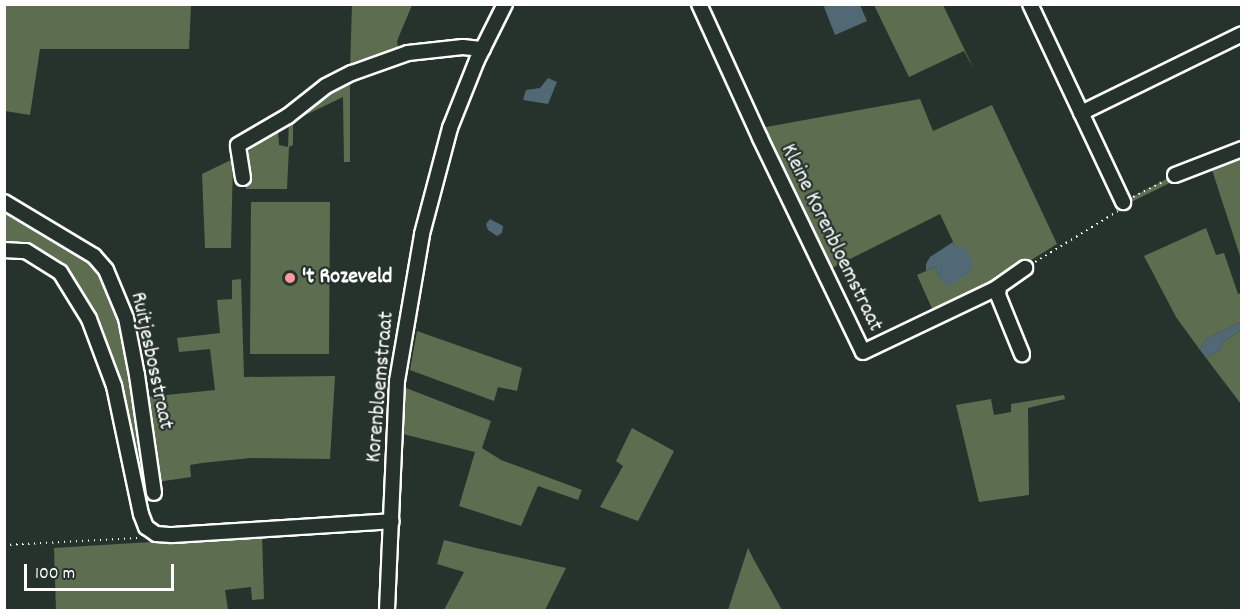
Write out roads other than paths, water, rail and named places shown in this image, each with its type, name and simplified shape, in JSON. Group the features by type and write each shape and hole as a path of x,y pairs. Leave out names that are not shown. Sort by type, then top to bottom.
{"street":[{"name":"Korenbloemstraat","path":"390,609 398,381 422,234 450,128 483,49 505,4"},
{"name":"Kleine Korenbloemstraat","path":"699,4 862,352 999,287"},
{"path":"1030,4 1123,202"},
{"path":"1081,113 1242,34"},
{"path":"243,178 238,145 288,116 326,86 351,73 408,53 463,47 483,49"},
{"path":"1175,175 1242,149"},
{"name":"Ruitjesbosstraat","path":"4,202 94,256 106,270 126,318 137,375 154,493"},
{"name":"Ruitjesbosstraat","path":"4,250 26,251 60,272 89,319 114,386 134,483 146,527 156,534 392,521"},
{"path":"1022,354 998,295 999,287 1025,268"},
{"path":"134,483 151,477"}],"water":[{"path":"829,4 860,5 867,21 835,35 824,7"},
{"path":"548,78 557,82 548,104 523,100 526,90 540,88"},
{"path":"490,219 503,226 502,233 497,236 488,230 486,224"},
{"path":"953,242 955,246 966,248 973,265 970,273 948,286 941,280 935,267 926,271 926,264 930,257"},
{"path":"1241,322 1241,330 1223,342 1220,350 1206,358 1200,350 1206,339"}],"place":[{"name":"'t Rozeveld","path":"290,278"}]}
